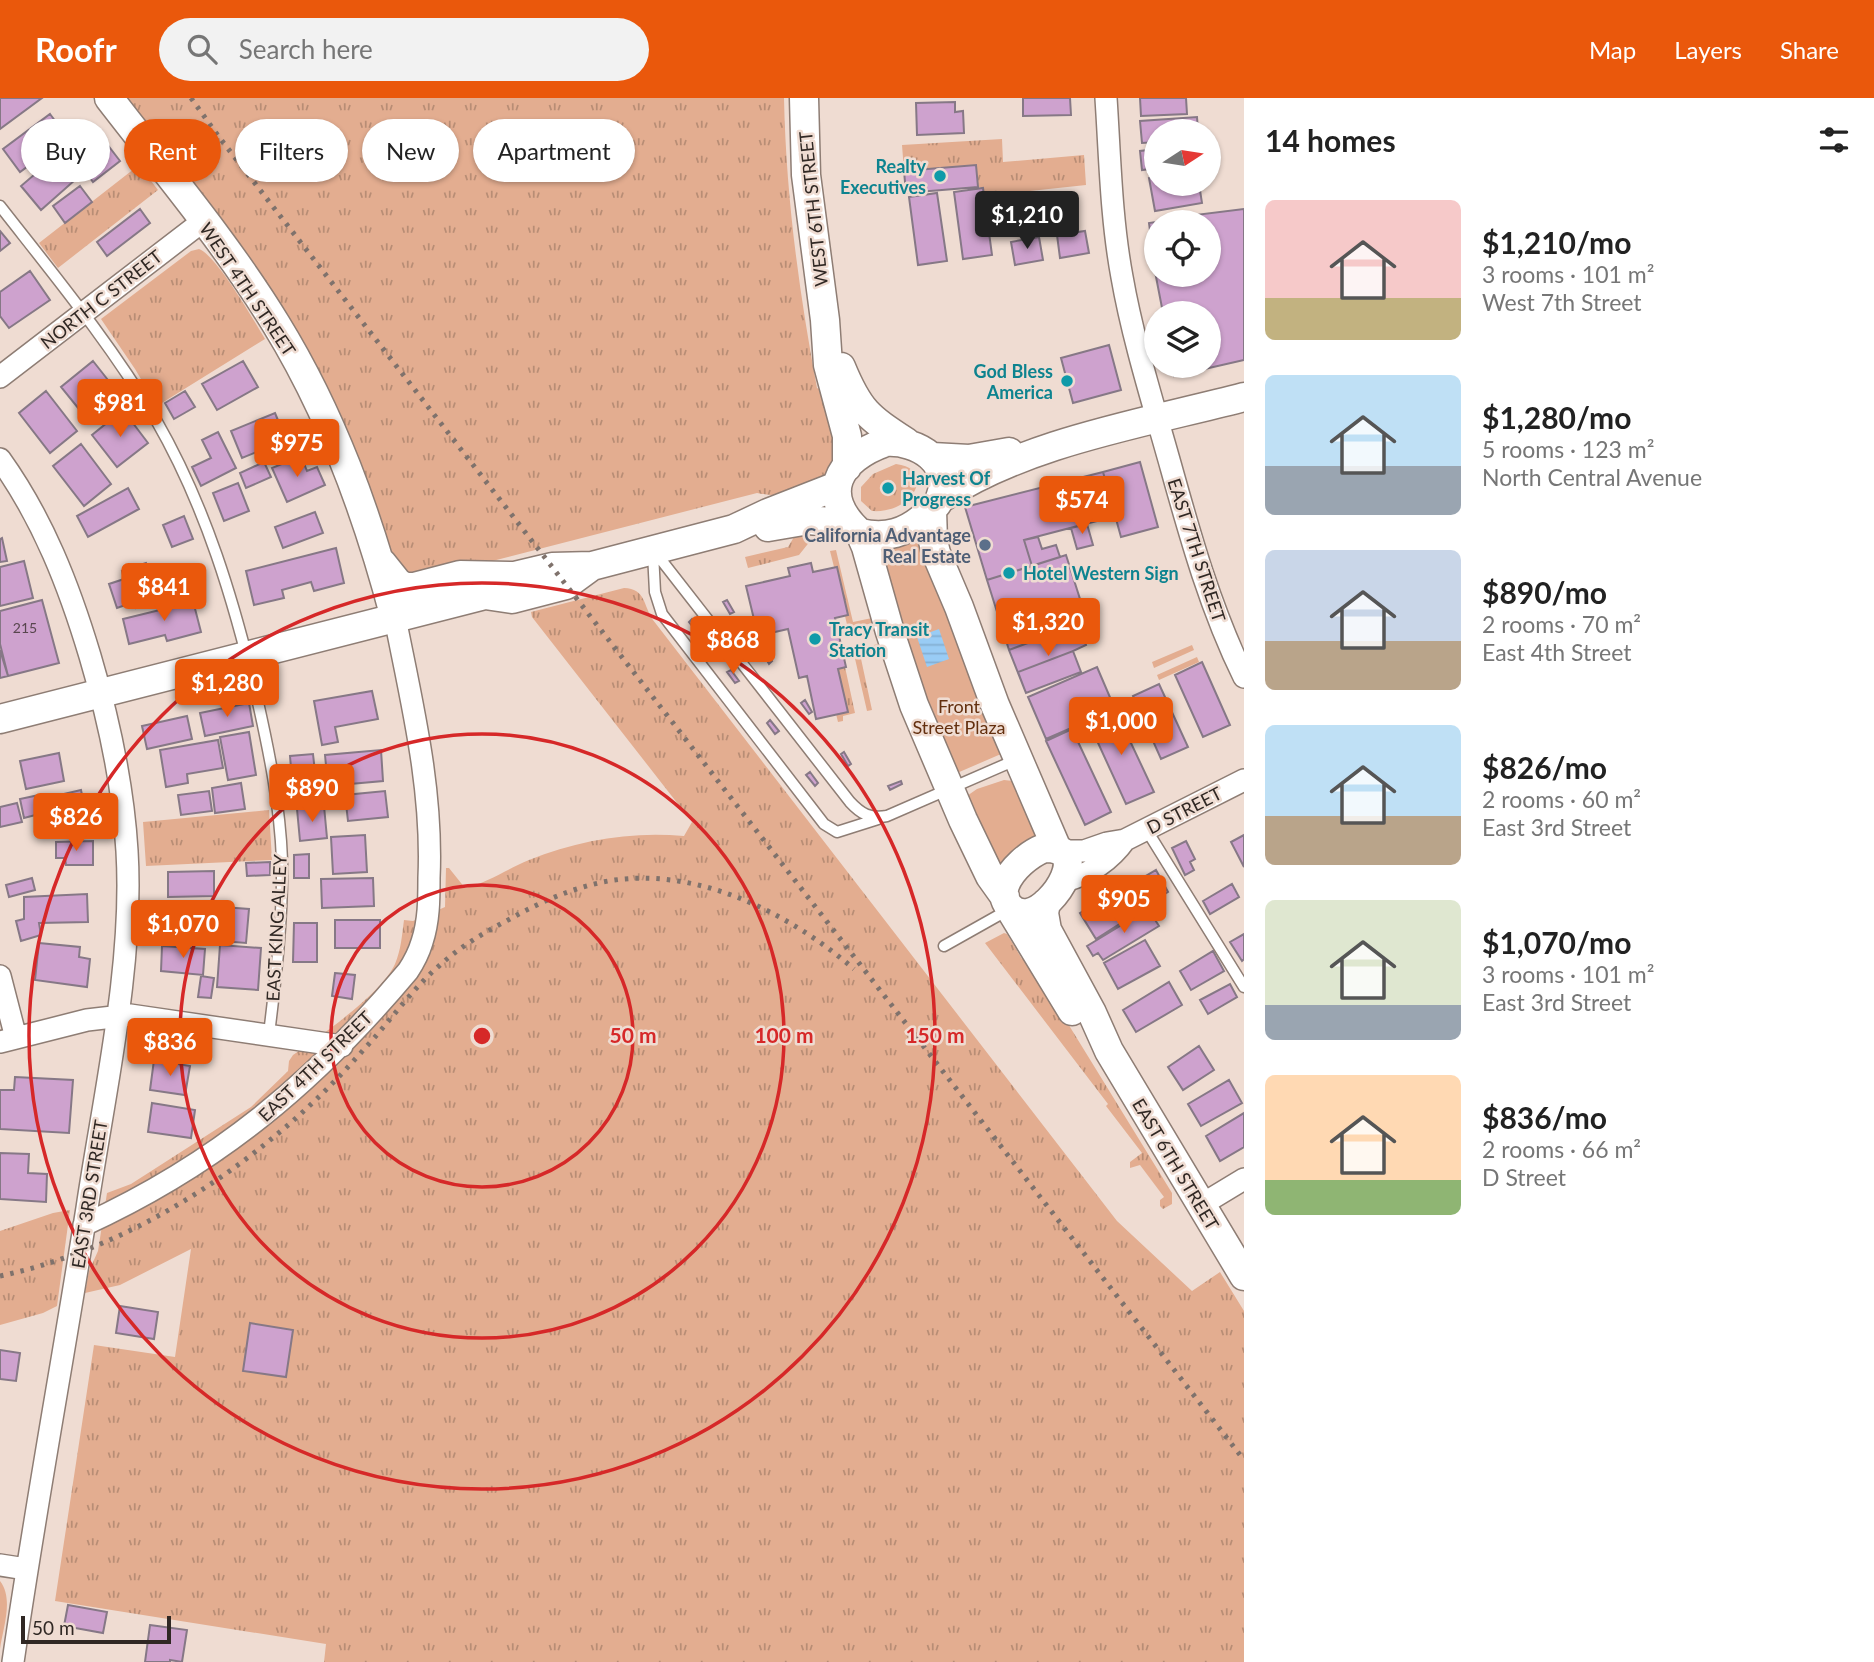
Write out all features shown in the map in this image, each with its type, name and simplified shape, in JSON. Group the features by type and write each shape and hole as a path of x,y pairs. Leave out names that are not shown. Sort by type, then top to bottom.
{"street":[{"name":"WEST 4TH STREET","path":"109,98 247,281 276,324 304,374 356,488 381,562 396,618"},
{"name":"WEST 6TH STREET","path":"804,98 806,175 825,320 828,365 847,436 842,476"},
{"name":"EAST 7TH STREET","path":"1106,98 1111,193 1122,278 1157,420 1196,557 1244,677"},
{"name":"NORTH C STREET","path":"0,377 203,221"},
{"name":"WEST 6TH STREET","path":"825,320 850,389 864,412 906,442"},
{"path":"734,529 771,527 809,520 855,528 874,536 895,534 916,523 936,505 975,478 1040,450 1244,397"},
{"path":"381,562 398,583 405,587 460,575 514,576 552,567 592,566 734,529 842,476 864,452 875,446 886,442 906,442 932,457 939,470 943,482 936,505 933,541 936,553 995,705 1058,850 1068,866 1065,881 1046,903 1035,911 1026,914 1007,903 1004,890 1008,879 1024,860 1044,848 1058,850"},
{"path":"932,457 969,459 1006,452 1040,450"},
{"name":"EAST 3RD STREET","path":"0,459 27,502 62,573 101,693 121,786 127,853 127,914 116,1015 13,1662"},
{"path":"842,476 835,498 841,513 855,528"},
{"name":"EAST 6TH STREET","path":"855,528 866,547 906,681 950,789 990,876 1079,1021 1109,1052"},
{"path":"485,595 512,599 566,585 592,566"},
{"path":"0,719 485,595 514,576"},
{"name":"EAST 4TH STREET","path":"84,1225 132,1203 219,1150 262,1118 342,1046 408,971 423,941 428,909 428,805 420,738 396,618"},
{"name":"D STREET","path":"1058,850 1084,851 1125,840 1244,780"},
{"name":"D STREET","path":"1065,881 1100,866 1114,856 1125,840"},
{"name":"EAST 6TH STREET","path":"1046,903 1044,913 1047,930 1092,1013 1109,1052 1244,1276"},
{"path":"0,975 8,1040 87,1020 116,1015 144,1015 342,1046"},
{"path":"1201,1205 1244,1179"},
{"path":"0,1565 26,1569"}],"lane":[{"name":"EAST KING ALLEY","path":"0,206 138,390 177,458 219,558 247,656 278,809 282,859 281,907 269,1034"},
{"path":"653,550 655,592 662,614 824,824 833,831 842,831 887,816 1018,759"},
{"path":"653,550 850,802 865,815 876,818 887,816"},
{"path":"1146,829 1244,987"},
{"path":"944,946 1007,903"}],"green space":[{"path":"123,98 784,98 794,244 805,316 817,388 826,392 835,426 836,451 829,473 818,484 786,495 757,493 461,569 409,578 393,559 365,479 176,182 221,182 221,119 136,119"},
{"path":"1002,139 1003,162 1084,155 1086,185 984,196 983,188 978,187 976,165 904,171 902,145"},
{"path":"124,177 124,182 152,182 158,190 58,268 39,243"},
{"path":"199,249 207,254 225,275 265,339 157,406 101,319 191,251"},
{"path":"896,464 915,474 915,490 899,506 872,511 861,501 861,487 873,474"},
{"path":"803,528 811,540 799,555 748,568 745,557 788,547 797,532"},
{"name":"Front Street Plaza","path":"919,534 1001,754 957,773 929,725 880,549"},
{"path":"836,550 853,622 872,618 873,623 848,629 837,567 834,567 830,551"},
{"path":"624,588 640,595 653,620 1117,1221 1192,1291 1220,1272 1244,1311 1244,1662 324,1662 326,1644 55,1601 94,1345 175,1357 191,1249 120,1285 85,1293 89,1271 98,1251 107,1193 131,1184 251,1107 288,1071 293,1055 364,1001 395,964 404,920 413,921 445,907 446,868 449,868 465,888 529,860 586,842 625,836 684,836 692,822 532,617 531,612"},
{"path":"878,644 879,649 860,654 872,710 867,711 853,650"},
{"path":"1192,645 1194,650 1154,668 1152,662"},
{"path":"1197,657 1199,662 1159,680 1157,675"},
{"path":"845,667 855,713 843,716 843,721 838,722 836,714 848,711 838,669"},
{"path":"1004,780 1013,781 1043,833 1005,873 964,798 977,789"},
{"path":"269,810 272,860 146,866 143,822"},
{"path":"1004,933 1022,959 1027,957 1172,1193 1172,1204 1163,1209 1160,1200 1164,1197 1140,1165 1130,1168 1130,1162 1142,1153 1106,1106 1108,1104 985,943"},
{"path":"70,1210 57,1306 43,1313 0,1325 0,1231"},
{"path":"0,1581 7,1605 0,1649"}],"water":[{"path":"939,629 949,659 927,667 917,637"}],"building":[{"path":"0,98 42,98 0,129"},
{"path":"1023,98 1070,98 1071,115 1023,116"},
{"path":"1140,98 1186,98 1187,114 1141,116"},
{"path":"955,102 955,112 963,111 964,133 917,135 916,103"},
{"path":"1140,121 1144,121 1144,143 1142,143"},
{"path":"21,136 21,171 20,172 3,149"},
{"path":"110,148 120,161 110,169"},
{"path":"1140,151 1144,151 1144,170 1142,170"},
{"name":"Realty Executives","path":"976,165 978,187 906,193 904,171"},
{"path":"26,182 73,182 41,210 21,186"},
{"path":"80,186 92,202 65,223 53,206"},
{"path":"983,188 992,255 963,259 954,192"},
{"path":"937,193 947,261 918,265 909,197"},
{"path":"1152,196 1201,196 1202,203 1155,210"},
{"path":"140,209 150,223 107,256 97,242"},
{"path":"1244,209 1244,360 1221,365 1221,301 1161,301 1158,287 1221,287 1221,212"},
{"path":"0,231 10,243 0,251"},
{"path":"1085,231 1089,253 1060,258 1057,235"},
{"path":"1039,237 1043,260 1015,265 1011,242"},
{"path":"30,271 50,300 9,328 0,316 0,292"},
{"path":"1109,345 1121,390 1073,403 1061,358"},
{"path":"93,361 119,394 87,419 61,387"},
{"path":"243,361 258,387 217,410 202,384"},
{"path":"46,391 77,431 50,453 19,413"},
{"path":"185,391 195,407 174,419 165,403"},
{"path":"123,410 148,443 117,467 92,435"},
{"path":"275,413 286,440 242,458 231,431"},
{"path":"218,432 236,468 201,486 192,467 211,458 202,440"},
{"path":"81,444 111,484 84,506 53,466"},
{"path":"301,456 307,471 317,467 325,485 287,502 272,468"},
{"path":"264,462 271,477 246,488 240,473"},
{"path":"1140,462 1158,527 1121,537 1103,472"},
{"path":"1103,472 1116,516 1024,540 1032,566 987,580 965,507"},
{"path":"238,483 249,511 224,521 213,493"},
{"path":"128,488 139,509 88,537 77,516"},
{"path":"315,512 323,533 283,548 275,527"},
{"path":"184,516 193,539 172,547 163,525"},
{"path":"1087,524 1093,545 1077,549 1071,528"},
{"path":"1038,537 1042,549 1056,545 1060,557 1032,566 1024,540"},
{"path":"2,538 7,561 0,562 0,539"},
{"path":"336,548 344,583 314,591 311,582 282,590 284,598 254,605 246,571"},
{"path":"1066,555 1087,621 1009,650 987,580"},
{"path":"24,561 33,598 0,606 0,567"},
{"path":"146,563 159,601 136,608 134,602 117,608 109,584 124,579 122,571"},
{"name":"Tracy Transit Station","path":"811,563 813,572 837,567 848,615 835,618 846,667 838,669 848,712 816,719 807,676 799,678 788,629 758,636 746,586 790,576 788,568"},
{"path":"192,597 201,632 167,641 165,635 129,644 123,619 164,609 163,604"},
{"path":"42,600 59,663 8,676 0,644 0,611"},
{"path":"727,600 734,612 730,614 723,602"},
{"path":"692,619 700,630 697,632 689,622"},
{"path":"1078,624 1086,645 1073,651 1081,672 1026,693 1009,650"},
{"path":"0,650 8,676 0,678"},
{"path":"765,650 772,661 769,664 762,652"},
{"path":"1073,651 1081,672 1026,693 1018,672"},
{"path":"1202,662 1230,725 1203,737 1175,675"},
{"path":"1097,667 1115,709 1046,739 1028,697"},
{"path":"731,670 739,681 735,683 727,672"},
{"path":"1159,684 1188,747 1161,759 1133,696"},
{"path":"372,691 378,719 335,727 338,742 322,745 314,701"},
{"path":"805,700 812,712 809,714 801,703"},
{"path":"249,703 253,726 205,736 200,713"},
{"path":"1115,709 1154,792 1126,804 1088,721"},
{"path":"187,716 192,739 147,749 142,726"},
{"path":"770,720 779,731 775,734 767,723"},
{"path":"1072,729 1111,812 1085,825 1046,741"},
{"path":"249,732 256,775 228,780 220,737"},
{"path":"218,740 223,768 187,774 188,783 166,787 160,750"},
{"path":"381,750 383,781 328,786 325,755"},
{"path":"844,752 851,764 848,766 841,754"},
{"path":"59,753 64,781 26,789 20,761"},
{"path":"313,754 317,790 293,792 290,756"},
{"path":"810,772 818,783 815,786 806,775"},
{"path":"901,781 902,784 890,790 888,786"},
{"path":"241,783 245,809 215,813 212,788"},
{"path":"81,790 86,815 49,823 45,805 52,804 51,797"},
{"path":"209,791 212,811 181,815 178,795"},
{"path":"385,791 388,817 348,821 345,795"},
{"path":"39,795 43,813 24,818 20,799"},
{"path":"17,803 22,822 0,827 0,807"},
{"path":"324,806 327,838 300,841 297,809"},
{"path":"365,835 367,872 333,874 331,837"},
{"path":"1244,835 1244,867 1231,842"},
{"path":"93,841 93,865 66,865 65,858 56,858 56,842"},
{"path":"1186,841 1195,859 1190,862 1194,870 1185,875 1172,848"},
{"path":"309,854 309,878 294,878 294,855"},
{"path":"270,862 270,875 247,876 246,863"},
{"path":"1156,870 1168,892 1135,912 1122,890"},
{"path":"214,871 214,896 168,897 168,872"},
{"path":"32,878 35,890 9,897 6,885"},
{"path":"373,878 374,906 322,908 321,879"},
{"path":"1232,884 1239,897 1210,914 1203,901"},
{"path":"87,894 88,922 39,923 41,935 21,941 16,921 24,919 24,897"},
{"path":"1106,897 1121,923 1096,939 1080,913"},
{"path":"222,907 249,909 246,943 161,936 163,912 221,917"},
{"path":"1148,909 1159,926 1103,960 1098,953 1093,956 1087,946"},
{"path":"335,920 380,920 380,948 335,948"},
{"path":"294,923 317,923 317,962 293,962"},
{"path":"1244,934 1244,959 1242,961 1230,942"},
{"path":"1145,940 1160,966 1118,989 1104,963"},
{"path":"39,943 80,947 79,957 90,959 87,987 35,980"},
{"path":"220,945 261,948 258,990 217,987"},
{"path":"162,946 205,949 203,975 161,971"},
{"path":"1213,951 1224,971 1191,990 1180,971"},
{"path":"335,973 355,975 352,999 332,996"},
{"path":"201,976 214,978 211,998 198,997"},
{"path":"1169,982 1182,1005 1136,1032 1123,1010"},
{"path":"1230,984 1237,997 1208,1014 1200,1000"},
{"path":"1199,1046 1214,1070 1183,1090 1168,1067"},
{"path":"154,1060 190,1066 185,1095 150,1090"},
{"path":"15,1077 73,1080 69,1133 0,1129 0,1090 14,1090"},
{"path":"1229,1080 1242,1103 1201,1126 1188,1104"},
{"path":"152,1103 195,1110 191,1138 148,1132"},
{"path":"1244,1113 1244,1147 1220,1161 1206,1136"},
{"path":"0,1153 29,1154 28,1173 47,1174 46,1202 0,1199"},
{"path":"120,1306 158,1312 154,1339 116,1333"},
{"path":"250,1323 293,1330 286,1377 243,1371"},
{"path":"0,1350 20,1353 16,1381 0,1379"},
{"path":"68,1605 107,1612 103,1633 64,1626"},
{"path":"150,1625 187,1630 182,1662 145,1662"}],"railway":[{"path":"191,98 1244,1460"},
{"path":"0,1276 37,1267 110,1240 180,1203 213,1182 245,1160 311,1104 355,1059 420,984 448,958 491,929 567,892 603,882 637,878 671,880 705,887 738,897 800,929 854,969"}],"place":[{"name":"Realty Executives","path":"940,176"},
{"name":"God Bless America","path":"1067,381"},
{"name":"Harvest Of Progress","path":"888,488"},
{"name":"California Advantage Real Estate","path":"985,545"},
{"name":"Hotel Western Sign","path":"1009,573"},
{"name":"Tracy Transit Station","path":"815,639"}]}
